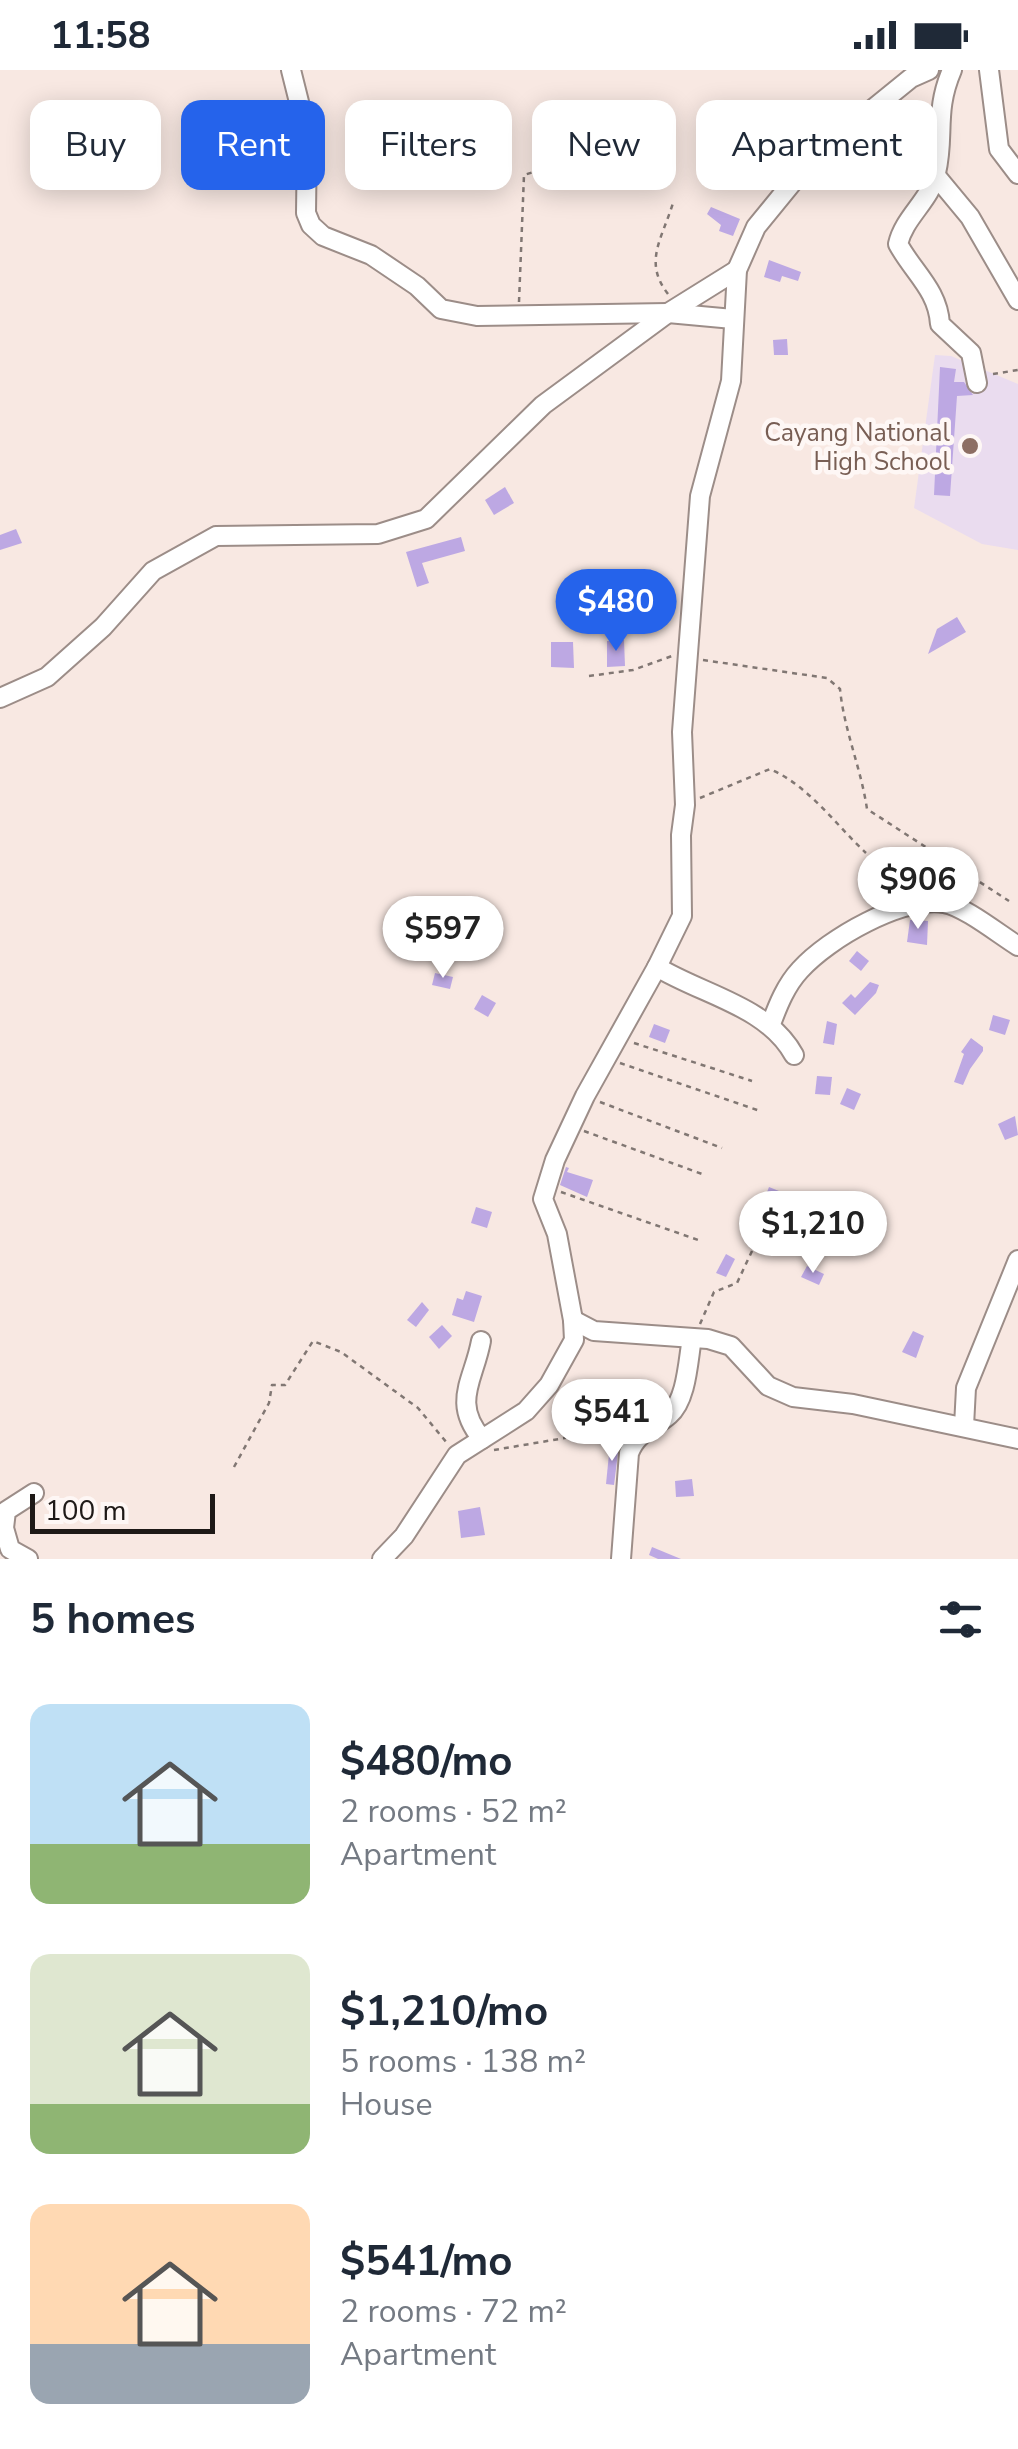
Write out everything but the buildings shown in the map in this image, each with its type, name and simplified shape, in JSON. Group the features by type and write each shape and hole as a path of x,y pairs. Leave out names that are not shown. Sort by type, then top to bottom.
{"street":[{"path":"291,70 307,134 306,213 310,226 323,236 370,255 418,286 441,309 477,316 673,310 733,319"},
{"path":"382,1559 404,1536 457,1455 487,1444 526,1411 549,1385 574,1340 556,1234 543,1199 545,1186 585,1096 682,916 682,732 700,496 731,381 737,270 756,227 796,178 898,89 930,70"},
{"path":"937,154 939,110 952,70"},
{"path":"988,70 999,149 1018,174"},
{"path":"937,177 970,217 1018,300"},
{"path":"927,190 900,232 898,244 906,260 932,290 940,324 971,353 977,380"},
{"path":"0,698 47,678 103,627 153,571 216,536 378,534 426,519 544,405 673,310 737,270"},
{"path":"770,1024 791,980 821,951 858,927 918,902 948,904 1018,946"},
{"path":"657,967 770,1024 784,1036 794,1055"},
{"path":"964,1426 966,1388 1018,1260"},
{"path":"573,1320 594,1331 692,1338 731,1346 780,1394 853,1404 1018,1439"},
{"path":"621,1559 628,1464 634,1440 678,1404 692,1338"},
{"path":"480,1340 465,1396 472,1428 487,1444"},
{"path":"28,1559 10,1548 4,1528 6,1511 34,1493"}],"path":[{"path":"518,314 524,175 532,172"},
{"path":"673,310 654,264 674,204"},
{"path":"977,380 1018,370"},
{"path":"589,676 633,670 687,655 828,678 840,689 867,809 1009,901"},
{"path":"685,805 770,769 814,800 866,854"},
{"path":"618,1038 752,1081"},
{"path":"605,1058 760,1111"},
{"path":"585,1096 722,1148"},
{"path":"573,1127 702,1174"},
{"path":"545,1186 701,1242"},
{"path":"692,1338 714,1292 737,1284 760,1234"},
{"path":"234,1467 269,1403 272,1385 285,1385 313,1341 342,1352 418,1408 457,1455"},
{"path":"487,1444 577,1436 634,1440"}],"shaded area":[{"name":"Cayang National High School","path":"935,355 951,356 1018,384 1018,550 982,544 914,508"}],"place":[{"name":"Cayang National High School","path":"970,446"}]}
